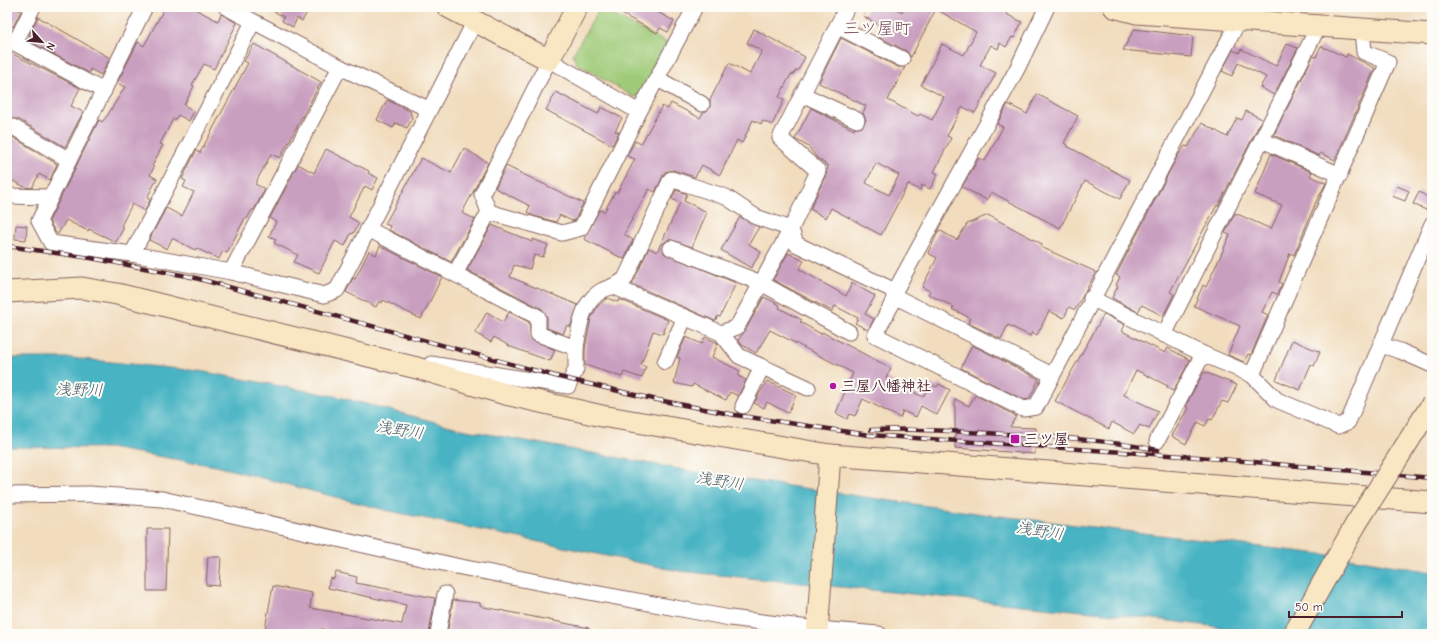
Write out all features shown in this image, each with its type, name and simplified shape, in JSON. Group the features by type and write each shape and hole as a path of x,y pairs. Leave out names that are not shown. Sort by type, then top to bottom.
{"street":[{"path":"33,7 11,41 104,91"},
{"path":"145,7 39,221 51,243 132,254 231,272 324,295 337,290 474,21"},
{"path":"226,7 340,67 428,109"},
{"path":"448,7 549,60 639,112"},
{"path":"455,274 489,212 482,194 577,7"},
{"path":"489,212 562,233 581,228 639,112 696,7"},
{"path":"721,333 737,327 791,229 818,171 780,138 847,7"},
{"path":"1047,7 1017,68 894,293 893,302 875,335 1023,409 1036,406 1091,298 1242,14"},
{"path":"1114,7 1137,13 1242,14 1318,27 1432,34"},
{"path":"132,254 253,22"},
{"path":"837,26 902,59"},
{"path":"1164,335 1318,27"},
{"path":"1252,375 1388,62 1364,52 1362,30"},
{"path":"231,272 340,67"},
{"path":"658,79 702,104"},
{"path":"802,94 857,120"},
{"path":"7,128 13,127 69,160"},
{"path":"1262,140 1340,175"},
{"path":"417,368 431,364 568,386 576,369 576,348 580,323 588,303 602,290 615,287 625,279 656,208 671,180 726,197 756,217 791,229"},
{"path":"7,196 50,197"},
{"path":"1091,298 1203,354 1252,375 1277,400 1338,426 1348,422 1432,224"},
{"path":"368,228 538,317 538,334 576,348"},
{"path":"791,229 796,244 1052,375"},
{"path":"671,248 761,283 849,332"},
{"path":"615,287 721,333 739,356 808,388"},
{"path":"7,292 82,288 117,294 417,368 505,394 602,416 830,455 1432,502"},
{"path":"666,362 685,317"},
{"path":"1381,345 1400,351 1432,365"},
{"path":"1157,441 1203,354"},
{"path":"743,406 762,367"},
{"path":"1294,634 1356,524 1432,404"},
{"path":"817,632 830,455"},
{"path":"7,496 89,494 162,499 456,566 578,590 730,618 817,632 879,634"},
{"path":"438,634 445,594"}],"green space":[{"path":"600,8 669,44 643,95 634,97 576,63 573,54"}],"water":[{"name":"浅野川","path":"7,358 72,358 199,371 335,396 466,430 712,475 983,514 1337,556 1432,572 1432,634 1275,634 1113,614 679,571 385,510 216,466 109,448 7,447"}],"building":[{"path":"7,7 14,7 21,11 13,27 7,23"},
{"path":"165,7 191,7 218,21 221,14 237,23 214,69 204,64 192,85 194,86 184,105 194,111 189,121 178,115 175,120 173,119 160,144 163,145 152,166 154,167 150,175 157,179 147,198 150,200 145,211 132,204 121,226 124,227 116,242 89,229 88,231 66,220 58,234 55,232 49,221 99,120 102,122 107,116 125,87 117,83 138,42 144,46"},
{"path":"266,7 310,7 302,21 297,18 293,27 282,21 284,17"},
{"path":"609,7 648,7 674,21 668,32 660,28 657,33"},
{"path":"868,7 892,7 902,12 904,7 1009,7 1006,14 1022,22 1014,38 1012,37 1006,47 1000,43 998,49 991,45 980,65 996,73 975,113 963,107 961,109 947,136 951,138 934,172 938,174 930,189 922,185 920,190 908,184 881,235 831,208 826,218 810,209 826,175 828,166 816,157 809,147 795,139 811,108 854,130 855,128 862,127 866,120 863,113 866,106 819,83 823,74 841,38 898,67 905,67 888,100 918,116 920,114 932,120 944,97 921,85 942,44 964,55 976,32 936,9 911,57 906,51 879,37 884,28 863,16","holes":["876,163 899,175 889,195 866,183"]},
{"path":"38,17 110,58 101,75 90,69 89,73 29,41 31,36 29,35"},
{"path":"754,29 805,57 798,71 796,70 793,75 791,74 779,97 784,100 772,125 763,121 761,124 753,120 742,143 737,140 720,175 702,165 695,177 673,170 665,172 655,192 649,189 624,234 633,240 624,259 584,239 599,211 601,210 604,212 615,192 617,193 635,159 627,156 635,141 641,144 662,106 668,109 671,103 700,118 703,113 710,108 710,100 729,63 750,74 762,51 747,43"},
{"path":"1134,29 1193,36 1191,57 1123,50"},
{"path":"254,44 321,82 280,158 271,154 255,184 265,189 254,210 252,210 247,219 245,218 227,253 223,251 219,259 196,248 195,250 172,238 167,249 149,240 166,208 182,216 194,192 183,187 186,181 182,179 196,151 200,153 248,63 244,61"},
{"path":"1287,44 1298,48 1274,95 1260,87 1266,77 1238,63 1232,76 1222,71 1233,50 1239,53 1241,49 1276,66"},
{"path":"1321,46 1346,57 1347,54 1375,68 1335,160 1320,153 1319,156 1274,135 1313,56 1316,57"},
{"path":"7,51 80,88 71,106 83,112 65,147 18,119 7,119"},
{"path":"556,92 598,114 601,107 622,118 615,131 619,132 612,145 546,110"},
{"path":"1037,94 1078,116 1064,143 1067,146 1130,180 1120,199 1085,181 1060,228 991,192 987,200 962,187 979,158 985,161 1003,127 997,124 1008,104 1027,114"},
{"path":"387,100 410,111 412,118 407,128 396,123 393,128 377,120"},
{"path":"1246,111 1262,119 1218,206 1217,205 1170,292 1174,294 1163,316 1142,305 1138,312 1112,298 1118,286 1116,285 1120,277 1116,275 1177,157 1185,146 1188,147 1202,123 1227,137 1237,118 1242,120"},
{"path":"11,136 57,164 50,180 39,174 32,188 25,187 7,178 7,137"},
{"path":"464,148 488,163 462,213 475,219 451,262 389,230 390,226 385,224 421,158 451,173"},
{"path":"326,149 369,171 368,173 378,178 372,190 365,186 349,217 359,223 353,234 351,233 345,246 335,241 319,273 294,262 298,255 274,243 276,239 269,236 276,222 270,218 298,164 314,173"},
{"path":"1271,154 1312,172 1310,176 1326,183 1316,202 1294,255 1290,253 1279,282 1282,284 1277,294 1272,292 1262,312 1268,315 1251,355 1248,354 1244,362 1228,355 1240,326 1194,306 1203,285 1206,287 1230,235 1225,233 1235,213 1271,229 1282,205 1255,194"},
{"path":"506,166 583,203 575,220 572,221 560,215 556,222 534,216 527,212 530,206 495,188"},
{"path":"1397,186 1409,191 1405,201 1392,196"},
{"path":"676,190 687,194 684,201 707,212 692,247 669,239 663,244 664,253 736,283 720,317 718,316 715,321 632,284 649,248 657,252 680,203 672,199"},
{"path":"1419,192 1431,199 1426,210 1413,204"},
{"path":"988,215 1042,244 1041,247 1096,272 1075,310 1069,307 1064,318 1049,311 1037,335 1032,332 1030,336 1008,325 1001,339 968,323 970,318 952,309 954,307 928,294 930,291 922,287 937,258 928,253 939,230 957,240 967,224"},
{"path":"740,217 759,227 749,244 761,252 751,268 721,250"},
{"path":"16,225 27,226 26,240 15,239"},
{"path":"492,225 532,242 533,239 548,245 543,257 534,255 530,269 514,265 510,277 578,305 570,327 567,325 563,334 547,328 547,317 542,309 467,270"},
{"path":"380,246 442,277 421,319 383,300 382,303 379,301 376,307 346,292 353,278 355,279 369,251 376,255"},
{"path":"788,253 804,261 799,269 846,296 852,283 875,296 865,314 874,319 868,330 855,323 858,318 835,306 832,311 773,280"},
{"path":"764,297 780,305 779,308 802,320 800,322 821,334 822,332 891,368 886,378 923,397 930,384 937,387 939,384 950,390 937,415 921,406 916,417 903,411 900,418 863,399 855,416 850,414 847,419 836,413 853,373 770,330 756,353 742,345 738,340 745,331"},
{"path":"607,298 618,302 619,299 668,320 663,334 653,331 641,365 646,367 642,378 624,372 622,377 585,365 585,349 591,318 598,306"},
{"path":"487,312 503,322 509,312 529,322 531,339 555,350 550,361 511,347 494,337 491,342 475,333"},
{"path":"1104,314 1125,325 1122,331 1165,353 1168,348 1190,360 1173,391 1167,388 1168,386 1136,370 1124,395 1158,411 1149,429 1140,425 1134,434 1112,422 1109,429 1055,401"},
{"path":"686,337 702,344 705,337 718,343 712,357 740,371 738,376 746,380 738,396 730,392 726,400 693,384 692,387 674,383 680,358 677,357"},
{"path":"1292,340 1320,352 1314,366 1311,364 1300,390 1276,380"},
{"path":"972,345 1039,379 1029,399 1024,400 961,368"},
{"path":"1204,372 1237,385 1228,403 1222,401 1212,420 1209,419 1205,426 1198,422 1186,444 1172,436 1188,408 1186,407 1189,399"},
{"path":"767,381 796,395 788,413 767,402 764,408 754,403"},
{"path":"975,395 1016,416 1010,427 1036,428 1035,454 955,448 955,399 969,406"},
{"path":"147,529 168,529 166,591 147,591"},
{"path":"208,557 221,557 219,586 206,585"},
{"path":"336,572 357,577 356,583 435,598 429,634 348,634 322,629 321,634 264,634 273,586 312,593 310,608 402,624 406,605 328,588 330,578 334,579"},
{"path":"453,600 480,603 480,605 484,607 589,628 588,634 447,634"}],"railway":[{"path":"7,246 91,258 192,277 559,377 653,399 735,415 869,435 1198,457 1432,478"},
{"path":"871,430 921,430 1043,436 1101,441 1158,450"}],"place":[{"name":"三屋八幡神社","path":"833,386"},
{"name":"三ツ屋","path":"1015,439"}],"district":[{"name":"三ツ屋町","path":"877,28"}]}
